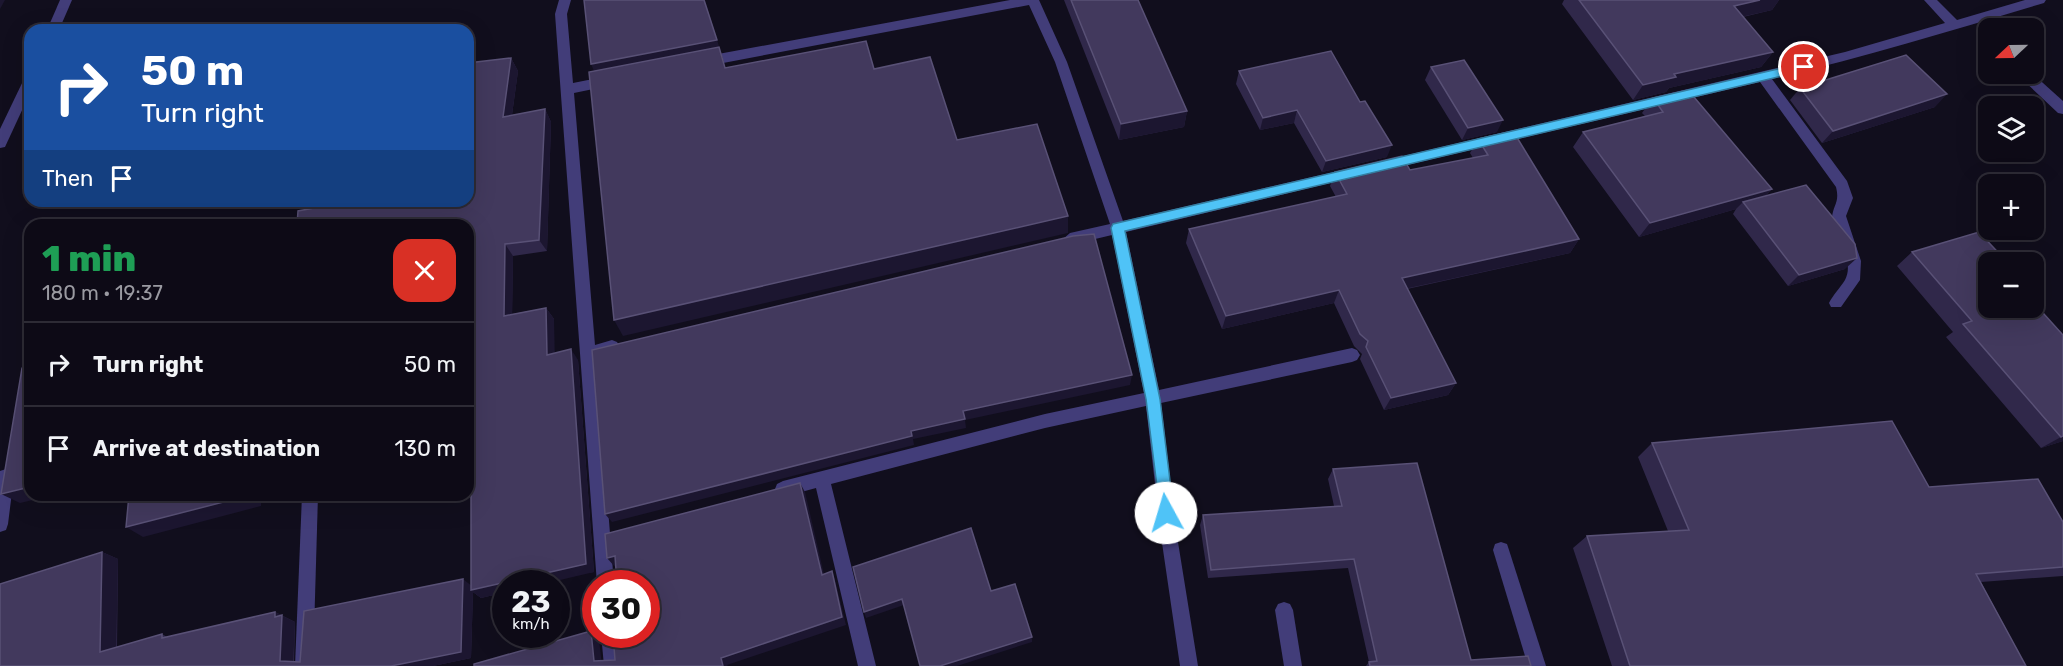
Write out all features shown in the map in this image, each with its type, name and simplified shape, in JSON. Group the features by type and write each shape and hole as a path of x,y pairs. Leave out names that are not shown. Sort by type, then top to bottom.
{"street":[{"path":"55,24 66,0"},
{"path":"565,0 561,14 579,215 587,352 608,533 607,570"},
{"path":"693,64 1033,0 1061,62 1118,228 1153,399 1169,536 1189,666"},
{"path":"1929,0 1955,26"},
{"path":"1060,241 1763,77 1955,26 2040,0"},
{"path":"1763,77 1842,185 1846,198 1839,216 1840,223 1854,261 1853,280 1836,303"},
{"path":"567,89 624,78"},
{"path":"2036,84 2063,109"},
{"path":"0,143 24,92"},
{"path":"587,352 622,344"},
{"path":"764,494 1045,422 1352,355"},
{"path":"0,524 9,457"},
{"path":"822,479 867,666"},
{"path":"304,666 310,501"},
{"path":"1501,550 1538,666"},
{"path":"1284,610 1293,666"},
{"path":"611,648 613,666"}],"building":[{"path":"584,0 704,0 717,40 591,64"},
{"path":"1071,0 1138,0 1187,111 1121,124"},
{"path":"1579,0 1760,0 1734,6 1773,52 1674,74 1676,77 1643,85"},
{"path":"866,41 874,69 930,57 957,140 1037,124 1068,216 614,320 589,72 719,47 725,68"},
{"path":"1331,51 1360,102 1365,101 1392,145 1326,161 1297,110 1263,118 1239,71"},
{"path":"1906,55 1947,94 1833,131 1800,88"},
{"path":"511,58 503,117 545,109 539,240 505,244 504,316 546,308 547,355 571,349 586,564 559,570 492,570 492,585 471,590 471,501 474,501 474,219 297,219 298,211 320,207 474,207 474,62"},
{"path":"1464,60 1503,120 1468,128 1431,67"},
{"path":"1688,90 1772,189 1650,223 1583,132 1663,112 1653,98"},
{"path":"1513,131 1579,239 1402,278 1456,383 1391,398 1366,347 1368,341 1360,334 1339,290 1226,316 1189,229 1347,194 1335,172 1402,156 1410,170 1488,155 1478,139"},
{"path":"1806,185 1855,244 1857,258 1799,275 1743,202"},
{"path":"1978,232 1978,240 1986,240 1998,252 1978,252 1978,318 2044,318 2044,314 2063,335 2063,436 2061,437 1963,324 1972,321 1912,252"},
{"path":"1094,234 1132,375 963,411 965,419 911,431 912,436 605,514 592,350 1073,236"},
{"path":"22,368 24,368 24,488 1,494"},
{"path":"1892,421 1929,487 2038,479 2063,522 2063,567 1976,574 2026,666 1630,666 1587,536 1689,530 1652,443"},
{"path":"1417,463 1471,660 1528,656 1531,666 1370,666 1369,662 1377,661 1354,559 1211,570 1203,515 1342,506 1333,469"},
{"path":"800,483 822,575 832,571 842,617 721,658 723,666 474,666 474,664 531,648 570,648 570,637 582,634 582,648 593,648 594,661 615,660 614,648 660,648 660,570 616,570 615,556 607,558 605,534"},
{"path":"128,501 227,501 126,527"},
{"path":"971,528 991,591 1015,584 1032,637 940,666 920,666 902,599 864,612 853,567"},
{"path":"102,552 100,652 162,634 162,638 275,612 275,617 282,615 280,661 300,662 304,611 463,579 461,652 391,666 0,666 0,584"}],"route":[{"path":"1166,513 1153,399 1118,228 1591,115 1804,67"}]}
